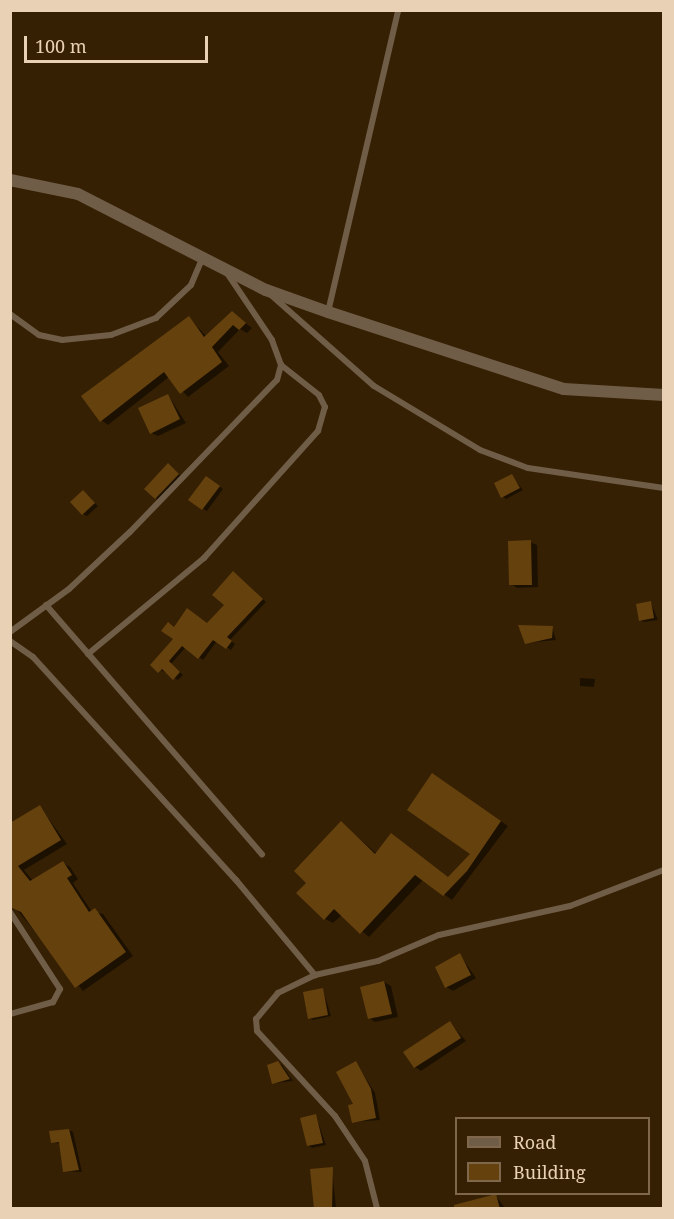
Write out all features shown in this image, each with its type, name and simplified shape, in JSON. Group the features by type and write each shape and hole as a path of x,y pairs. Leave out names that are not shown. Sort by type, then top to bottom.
{"street":[{"path":"10,180 78,194 202,259 222,265 266,291 328,312 564,389 663,395"}],"lane":[{"path":"328,312 398,10"},
{"path":"10,314 39,335 62,340 111,335 156,318 190,285 202,259"},
{"path":"88,654 204,558 318,431 325,407 319,395 280,365 272,340 222,265"},
{"path":"266,291 374,386 480,450 528,468 663,488"},
{"path":"10,632 46,605 130,532 265,398 280,365"},
{"path":"46,605 262,854"},
{"path":"10,641 33,657 236,880 315,975"},
{"path":"377,1209 365,1161 335,1116 257,1031 256,1019 278,993 315,975 378,961 440,935 570,906 663,870"},
{"path":"10,912 60,989 42,1007 10,1014"}],"building":[{"path":"232,311 246,323 239,330 233,325 212,347 222,362 180,394 164,372 100,422 81,396 189,316 204,337"},
{"path":"168,394 180,419 150,434 138,408"},
{"path":"168,463 179,474 155,499 144,489"},
{"path":"512,474 520,488 501,498 494,483"},
{"path":"206,476 220,486 202,510 188,500"},
{"path":"83,490 95,503 82,515 70,502"},
{"path":"531,540 532,585 509,585 508,541"},
{"path":"233,571 263,599 227,637 232,641 226,649 213,640 198,659 182,646 169,661 180,672 173,680 162,669 158,673 150,665 173,639 161,631 168,622 174,627 187,608 207,623 224,605 212,595"},
{"path":"651,601 654,618 639,621 636,604"},
{"path":"518,625 553,626 552,638 525,644"},
{"path":"432,773 501,821 467,871 443,896 415,875 360,934 334,909 324,920 296,893 306,883 294,871 341,821 375,854 391,833 448,877 470,854 407,810"},
{"path":"40,805 61,840 18,866 30,881 63,861 72,875 67,878 89,912 95,908 126,952 75,988 21,912 10,907 10,823"},
{"path":"460,953 471,975 445,988 435,967"},
{"path":"384,981 392,1014 368,1019 360,987"},
{"path":"323,988 328,1015 308,1019 303,992"},
{"path":"450,1021 461,1038 414,1068 403,1052"},
{"path":"278,1061 290,1079 272,1084 267,1065"},
{"path":"356,1061 371,1089 376,1118 352,1123 348,1105 353,1104 336,1072"},
{"path":"316,1114 323,1143 307,1146 300,1118"},
{"path":"69,1129 79,1170 63,1172 59,1142 51,1143 49,1131"},
{"path":"333,1167 332,1209 314,1209 310,1169"},
{"path":"496,1195 500,1209 454,1209 454,1205"}]}
